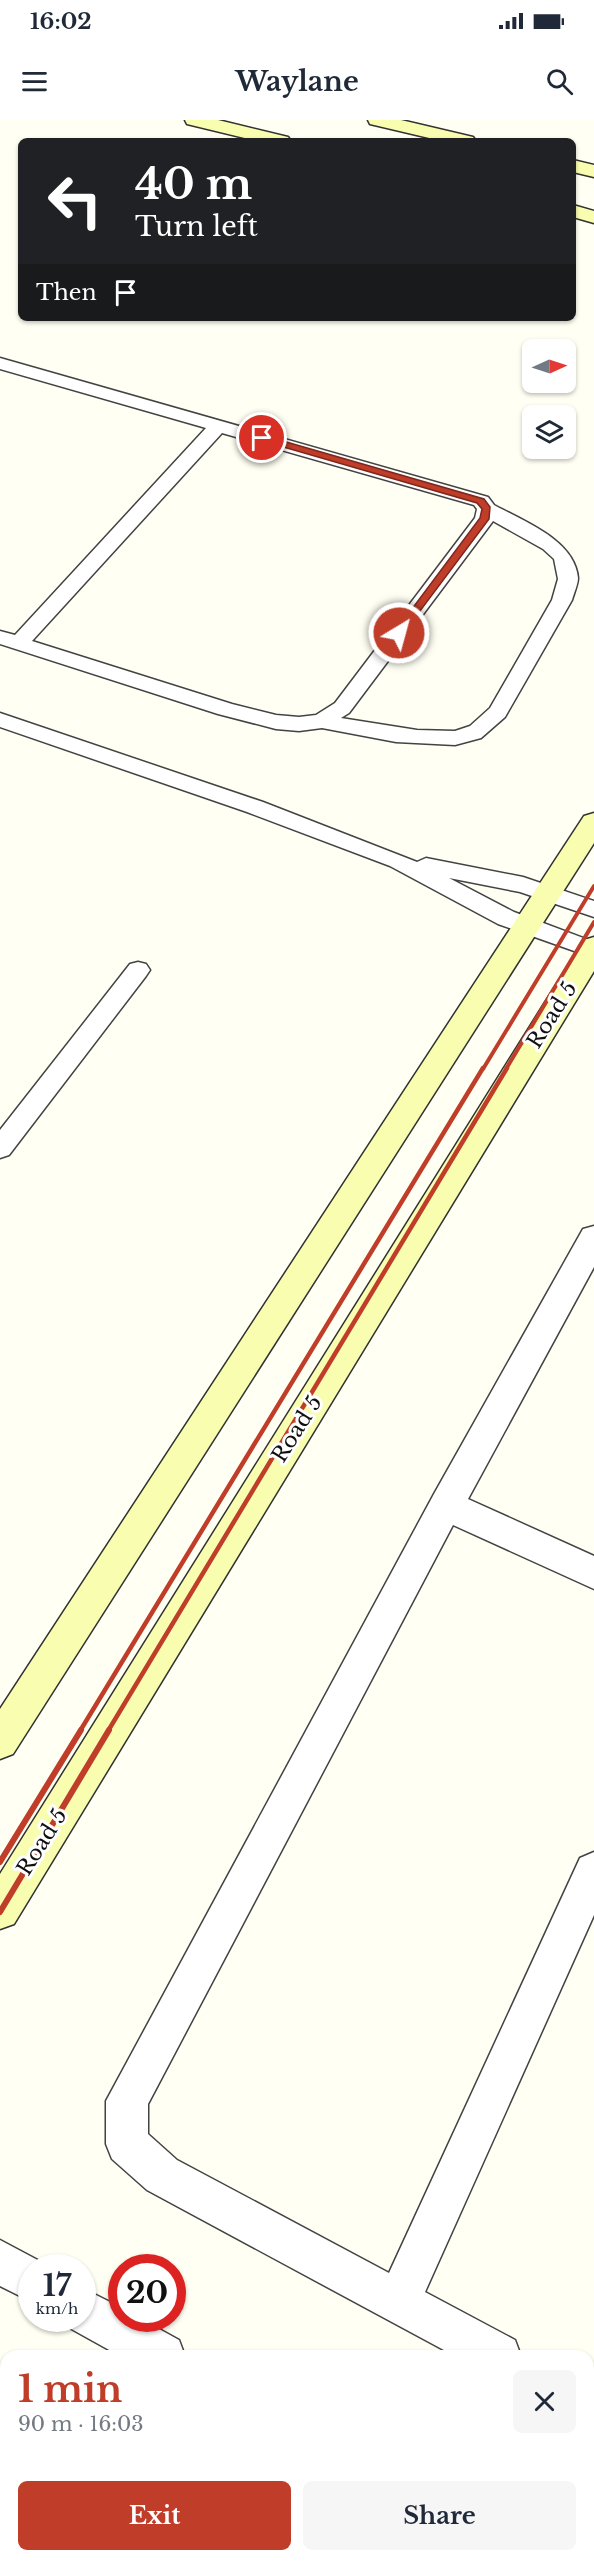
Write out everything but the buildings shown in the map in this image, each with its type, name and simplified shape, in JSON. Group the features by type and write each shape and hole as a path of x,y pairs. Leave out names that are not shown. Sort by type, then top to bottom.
{"street":[{"path":"194,120 269,138"},
{"path":"377,120 453,138"},
{"path":"576,167 594,171"},
{"path":"576,213 594,216"},
{"path":"0,1742 594,822"},
{"name":"Road 5","path":"0,1911 593,949"},
{"path":"488,2350 162,2175 127,2144 127,2101 446,1505 594,1238"},
{"path":"446,1505 594,1573"},
{"path":"398,2302 594,1871"},
{"path":"0,2262 18,2272"},
{"path":"96,2318 152,2350"}],"lane":[{"path":"0,363 481,501 487,509 550,545 563,557 568,579 562,600 498,712 484,727 468,735 447,738 414,736 322,721 299,724 276,722 225,709 9,640 218,426"},
{"path":"322,721 342,708 484,519 487,509"},
{"path":"0,720 255,807 399,861 506,918 593,949"},
{"path":"399,861 523,885 594,909"},
{"path":"0,1148 138,970"}],"railway":[{"path":"483,1069 594,886"},
{"path":"506,1069 594,922"},
{"path":"80,1731 483,1068"},
{"path":"108,1731 507,1068"},
{"path":"0,1862 81,1730"},
{"path":"0,1912 109,1730"}],"route":[{"path":"262,438 481,501 487,509 484,519 399,633"}]}
